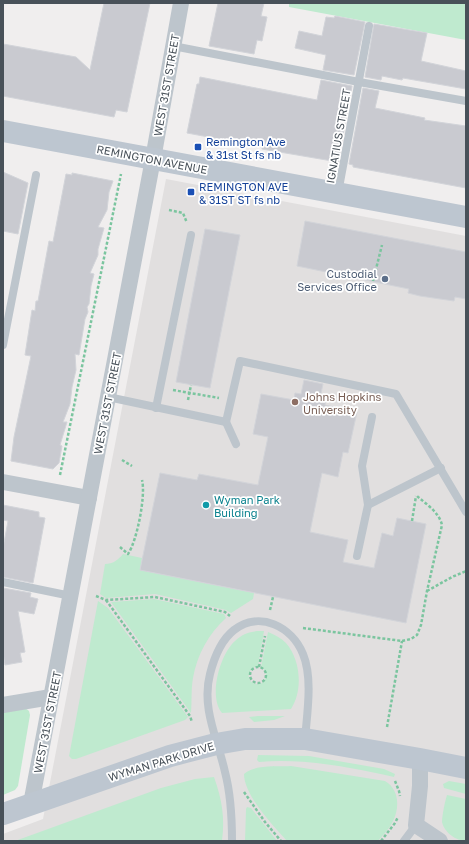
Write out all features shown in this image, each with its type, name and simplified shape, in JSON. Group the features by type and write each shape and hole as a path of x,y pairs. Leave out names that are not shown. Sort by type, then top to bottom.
{"street":[{"name":"WEST 31ST STREET","path":"32,804 181,3"},
{"name":"REMINGTON AVENUE","path":"3,131 466,217"},
{"path":"3,482 89,498"},
{"path":"3,705 51,697"},
{"name":"WYMAN PARK DRIVE","path":"3,814 170,756 216,744 252,739 305,740 466,768"},
{"path":"420,759 420,786 416,825 440,841"}],"lane":[{"name":"IGNATIUS STREET","path":"338,193 369,26"},
{"path":"173,46 466,101"},
{"path":"3,345 6,315 36,175"},
{"path":"156,408 191,234"},
{"path":"236,444 226,422 240,361 396,394 466,512"},
{"path":"108,397 226,422"},
{"path":"357,556 368,505 362,466 372,417"},
{"path":"368,505 441,468"},
{"path":"3,582 70,596"},
{"path":"232,841 231,800 225,770 216,744 208,707 207,692 209,676 216,655 224,641 235,630 247,624 258,622 272,624 288,632 298,643 304,656 307,671 308,691 305,740"},
{"path":"404,841 416,825"}],"path":[{"path":"59,478 106,251 118,182 122,170"},
{"path":"169,210 183,213"},
{"path":"373,281 382,245"},
{"path":"160,388 217,397"},
{"path":"122,460 132,466"},
{"path":"120,547 128,554 133,544 143,496 142,480"},
{"path":"303,628 402,641 412,639 417,635 421,625 442,525 440,518 416,496 414,492"},
{"path":"412,521 416,496"},
{"path":"427,591 466,571"},
{"path":"96,596 106,600 155,597 225,612 230,617"},
{"path":"106,600 192,722"},
{"path":"387,727 402,641"},
{"path":"259,667 264,670 266,674 261,682 256,683 250,676 251,671 254,668 259,667"},
{"path":"395,782 399,791 400,802"},
{"path":"243,791 265,822 281,841"},
{"path":"381,841 395,823 399,813"}],"shaded area":[{"name":"Johns Hopkins University","path":"166,179 466,236 466,841 3,841 3,834 43,819"}],"green space":[{"path":"289,3 466,3 466,40 289,7"},
{"path":"123,554 142,558 140,570 254,593 253,599 231,613 226,610 155,594 106,598 100,594 105,564 115,561"},
{"path":"154,599 224,614 226,618 214,630 197,661 192,682 191,713 111,602"},
{"path":"98,601 108,608 188,717 185,720 76,759 72,759 69,756"},
{"path":"257,631 264,631 258,666 254,667 250,672 250,681 252,683 259,684 266,678 264,669 261,667 268,632 286,643 295,658 299,676 299,685 295,702 291,709 222,713 218,706 216,687 225,655 230,647 240,637"},
{"path":"25,708 29,711 30,715 18,786 15,790 3,795 3,710"},
{"path":"285,716 274,720 254,722 249,717"},
{"path":"258,755 309,756 384,769 395,774 394,777 309,762 259,762 257,760"},
{"path":"291,766 385,781 390,784 396,793 397,799 397,810 392,824 378,841 287,841 260,810 245,782 244,774 260,767"},
{"path":"214,777 222,809 222,841 15,841 161,788 195,779"},
{"path":"449,781 466,784 466,794 444,788 443,784"},
{"path":"447,795 466,799 466,841 455,838 443,826 442,816"},
{"path":"247,807 251,808 277,841 245,841"}],"building":[{"path":"104,3 150,3 127,112 116,110 114,117 3,96 3,44 76,57 90,70"},
{"path":"218,3 264,3 261,16 267,17 262,41 257,40 254,54 209,46"},
{"path":"335,16 365,22 354,75 323,70 326,55 295,48 299,31 322,36 326,17 334,18"},
{"path":"374,24 427,33 421,61 466,71 466,89 403,78 402,80 382,76 381,80 365,77"},
{"path":"200,77 317,100 321,80 352,86 338,162 262,149 262,147 187,133 197,84 199,84"},
{"path":"363,88 379,91 375,108 425,118 424,120 466,126 466,188 353,167 353,165 349,164"},
{"path":"3,172 28,183 18,234 3,231"},
{"path":"72,173 113,181 109,192 107,210 98,227 104,228 98,249 98,255 90,273 94,274 89,304 87,307 88,312 85,319 79,355 75,354 76,370 70,404 63,422 67,422 60,445 62,446 59,463 53,469 11,461 14,437 31,356 25,355 32,310 35,311 36,301 38,301 49,241 53,242 66,174 72,175"},
{"path":"305,221 466,252 466,299 455,297 454,301 420,296 408,293 409,289 297,266"},
{"path":"205,229 240,235 210,388 176,382"},
{"name":"Wyman Park Building","path":"304,380 323,384 320,398 326,399 325,405 357,412 348,453 343,452 338,477 322,473 310,532 348,540 343,562 374,568 382,533 393,536 397,518 426,524 406,623 140,570 160,473 197,480 199,474 258,485 268,437 253,434 261,394 294,400 295,393 301,394"},
{"path":"3,505 39,512 39,517 45,518 33,583 3,577 3,548 8,521 3,520"},
{"path":"3,588 31,593 30,597 38,599 34,614 18,611 25,652 20,653 22,662 5,665 3,653"}],"place":[{"name":"Remington Ave & 31st St fs nb","path":"198,147"},
{"name":"REMINGTON AVE & 31ST ST fs nb","path":"191,192"},
{"name":"Custodial Services Office","path":"385,279"},
{"name":"Johns Hopkins University","path":"295,402"},
{"name":"Wyman Park Building","path":"206,505"}]}
